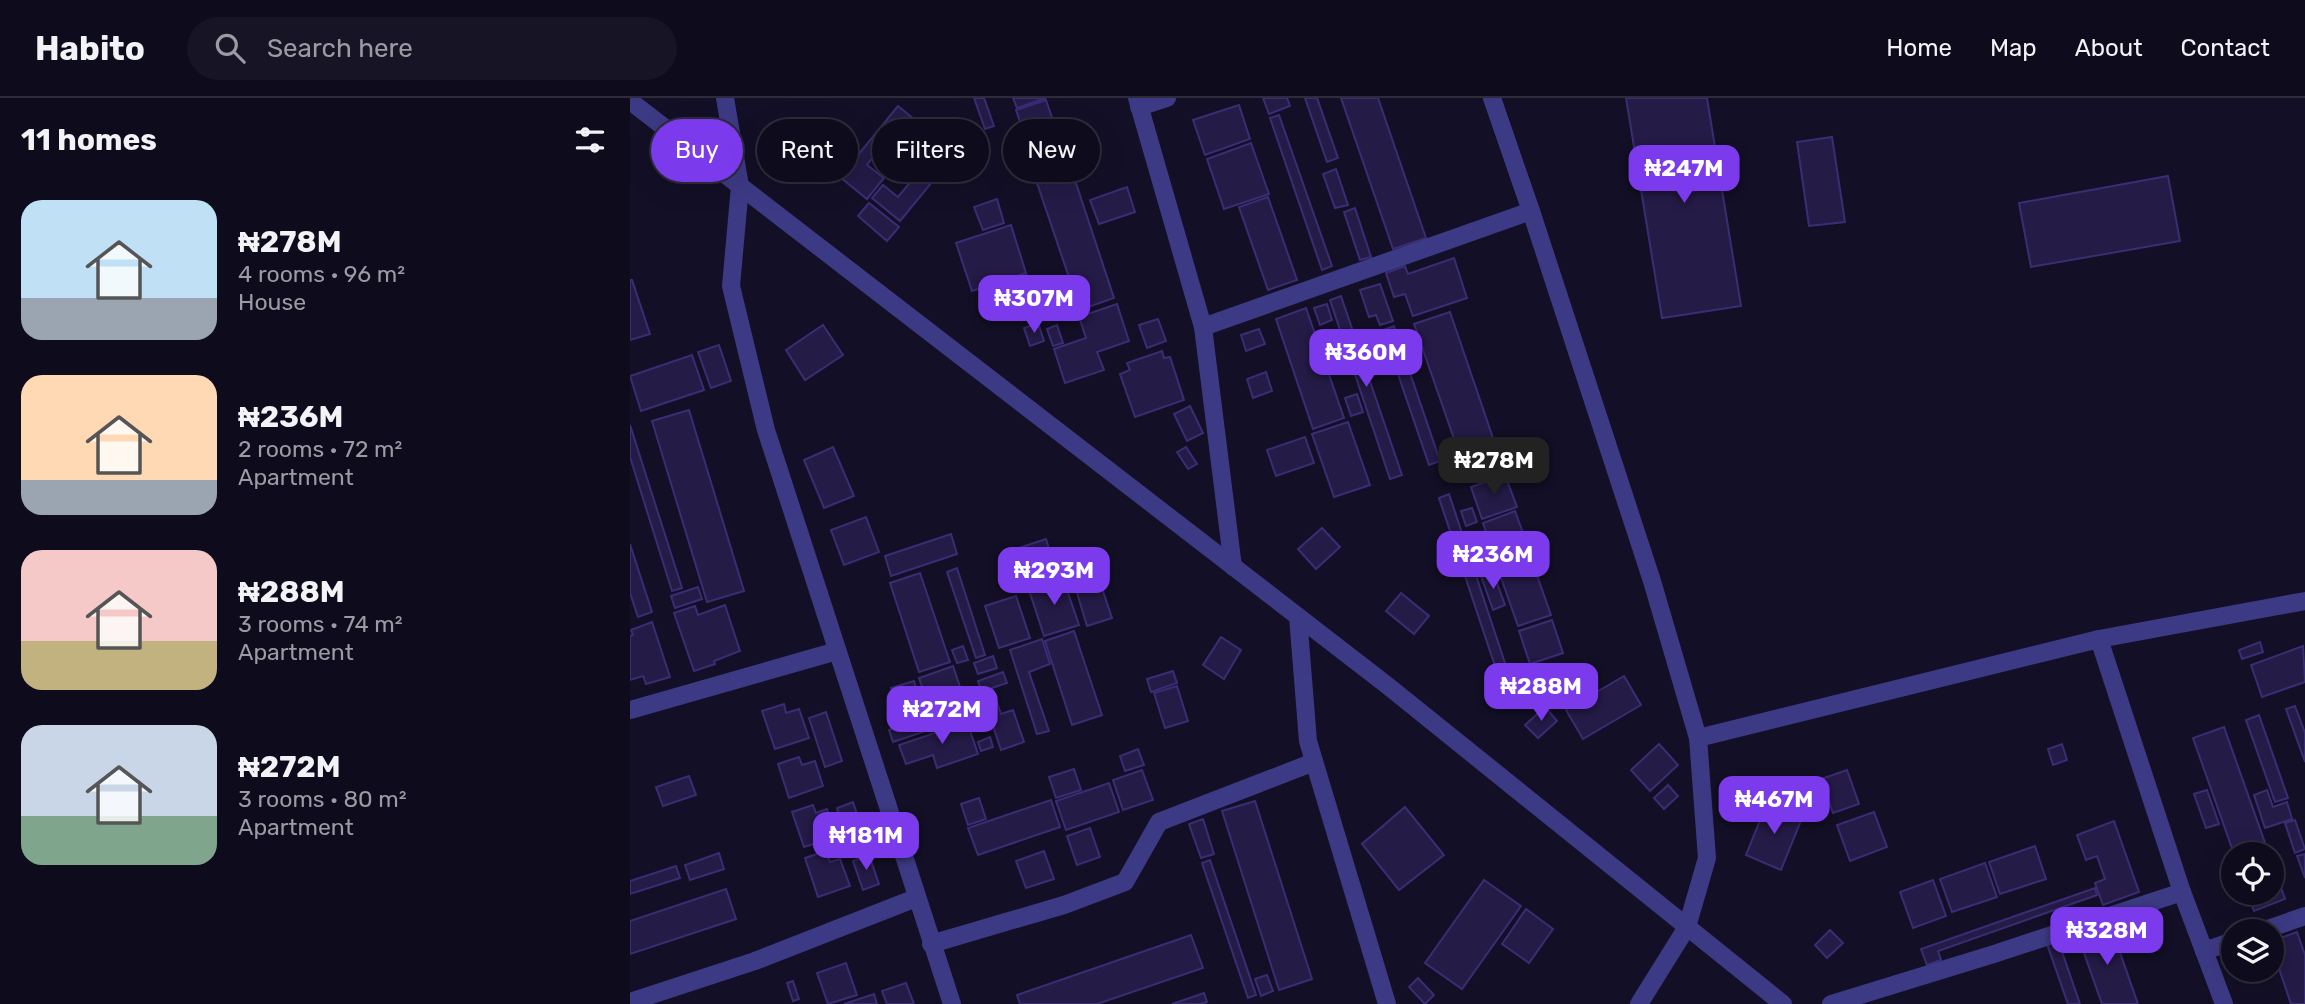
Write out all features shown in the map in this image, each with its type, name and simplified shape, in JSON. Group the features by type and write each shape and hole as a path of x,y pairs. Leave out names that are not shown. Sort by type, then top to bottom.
{"street":[{"path":"725,98 740,186 731,286 766,430 952,1004"},
{"path":"1167,98 1138,102 1203,327 1233,567"},
{"path":"1492,98 1653,581 1698,738 1707,859 1687,927 1639,1004"},
{"path":"630,101 1388,686 1783,1004"},
{"path":"1203,327 1531,211"},
{"path":"1698,738 2099,639 2305,601"},
{"path":"1298,617 1308,741 1387,1004"},
{"path":"2099,639 2182,892 2224,1004"},
{"path":"630,710 837,651"},
{"path":"932,944 1064,905 1125,882 1159,822 1314,762"},
{"path":"1831,1004 2182,892"},
{"path":"630,1002 755,961 916,898"},
{"path":"2284,923 2305,916"},
{"path":"2204,951 2221,945"}],"building":[{"path":"974,98 984,98 994,126 989,128 989,119 981,119"},
{"path":"1013,98 1046,98 1017,108"},
{"path":"1263,98 1287,98 1290,106 1269,114"},
{"path":"1305,98 1317,98 1338,158 1327,162"},
{"path":"1341,98 1378,98 1426,238 1393,249"},
{"path":"1626,98 1707,98 1741,306 1662,318"},
{"path":"1046,100 1053,119 1019,119 1016,110"},
{"path":"1239,105 1250,139 1205,155 1193,120"},
{"path":"898,106 914,119 887,119"},
{"path":"1279,115 1332,266 1322,270 1270,118"},
{"path":"1832,137 1845,222 1809,226 1797,142"},
{"path":"872,138 872,159 867,165 872,169 872,182 881,182 867,199 846,182 858,182 858,155"},
{"path":"1251,143 1269,194 1224,209 1207,159"},
{"path":"1336,169 1348,205 1335,208 1323,174"},
{"path":"2168,176 2180,241 2031,267 2019,203"},
{"path":"910,182 932,182 900,221 872,198 883,185 898,197"},
{"path":"1037,182 1076,182 1114,298 1080,310"},
{"path":"1127,187 1135,212 1099,224 1090,200"},
{"path":"1268,197 1297,280 1268,290 1239,207"},
{"path":"997,199 1004,223 983,230 974,207"},
{"path":"869,203 899,227 887,241 858,216"},
{"path":"1355,208 1371,257 1360,260 1344,212"},
{"path":"1011,225 1026,273 972,291 956,243"},
{"path":"1454,258 1467,298 1413,316 1405,294 1394,297 1386,273 1405,266 1408,274"},
{"path":"1027,275 1035,300 999,312 991,287"},
{"path":"630,280 650,334 630,340"},
{"path":"1380,284 1393,321 1380,325 1376,315 1369,317 1360,290"},
{"path":"1341,296 1402,475 1390,479 1330,300"},
{"path":"1117,304 1129,341 1097,352 1104,370 1065,383 1054,349 1086,338 1079,317"},
{"path":"1327,304 1332,320 1320,325 1314,308"},
{"path":"1306,308 1344,418 1313,429 1276,319"},
{"path":"1450,312 1495,444 1460,456 1414,324"},
{"path":"1158,319 1166,341 1147,348 1139,325"},
{"path":"1038,323 1044,341 1030,346 1024,328"},
{"path":"823,325 843,355 805,380 786,350"},
{"path":"1057,325 1063,343 1053,346 1047,329"},
{"path":"1394,326 1440,461 1429,465 1383,330"},
{"path":"1259,329 1265,344 1246,351 1241,335"},
{"path":"719,345 731,381 711,388 698,352"},
{"path":"1162,351 1164,358 1170,357 1184,400 1135,417 1120,374 1130,370 1127,363"},
{"path":"692,355 704,390 641,411 630,376"},
{"path":"1266,372 1272,391 1253,398 1247,379"},
{"path":"1357,394 1363,412 1351,416 1345,398"},
{"path":"1190,406 1203,433 1187,441 1174,414"},
{"path":"689,410 744,591 707,602 652,421"},
{"path":"1348,422 1370,485 1334,497 1312,434"},
{"path":"630,425 682,588 672,591 630,457"},
{"path":"1305,437 1314,463 1276,476 1267,450"},
{"path":"833,447 854,496 824,508 804,460"},
{"path":"1186,447 1197,464 1188,469 1177,452"},
{"path":"1505,475 1517,507 1482,519 1471,487"},
{"path":"1449,494 1506,666 1496,669 1439,498"},
{"path":"1472,508 1477,522 1466,526 1461,511"},
{"path":"1515,511 1532,558 1499,570 1483,523"},
{"path":"866,517 879,552 844,565 831,530"},
{"path":"1322,528 1340,547 1316,569 1298,549"},
{"path":"951,534 957,554 891,576 885,556"},
{"path":"1046,539 1056,572 1029,580 1019,548"},
{"path":"630,544 652,612 638,617 630,593"},
{"path":"1533,564 1551,615 1518,626 1500,575"},
{"path":"957,568 985,655 976,658 947,572"},
{"path":"1493,572 1505,605 1493,610 1481,576"},
{"path":"920,573 950,662 919,672 890,583"},
{"path":"1063,578 1079,625 1044,636 1029,590"},
{"path":"1101,585 1112,618 1087,626 1077,593"},
{"path":"698,587 702,599 675,608 671,596"},
{"path":"1401,593 1429,616 1414,634 1386,611"},
{"path":"1016,596 1030,638 999,648 985,606"},
{"path":"725,605 740,651 694,671 674,613 695,606 698,615"},
{"path":"1552,620 1563,653 1530,664 1519,631"},
{"path":"652,622 670,677 646,684 643,676 630,680 630,636 633,635 631,630"},
{"path":"1074,631 1102,715 1072,725 1045,641"},
{"path":"1221,637 1241,650 1224,679 1203,665"},
{"path":"1042,639 1050,664 1029,672 1049,731 1037,734 1010,650"},
{"path":"2260,642 2263,652 2242,659 2239,650"},
{"path":"963,646 968,660 957,663 952,650"},
{"path":"2303,646 2305,682 2262,697 2251,665"},
{"path":"993,656 997,668 978,674 974,663"},
{"path":"953,666 970,717 937,729 919,678"},
{"path":"1173,671 1177,683 1151,692 1147,679"},
{"path":"1003,672 1007,683 992,688 1001,714 1013,710 1024,742 1001,750 978,681"},
{"path":"1624,676 1641,705 1583,739 1566,710"},
{"path":"914,681 920,700 898,708 891,688"},
{"path":"1177,686 1188,721 1165,728 1154,693"},
{"path":"977,689 985,714 972,718 965,694"},
{"path":"784,704 786,713 799,709 809,738 775,749 762,711"},
{"path":"2295,706 2305,733 2305,762 2286,709"},
{"path":"927,707 935,728 893,742 889,730 901,726 898,717"},
{"path":"1545,707 1557,721 1538,738 1525,725"},
{"path":"826,712 842,761 825,767 809,718"},
{"path":"2259,715 2288,798 2275,802 2246,720"},
{"path":"967,722 978,754 937,768 933,755 906,764 899,745"},
{"path":"2224,727 2265,842 2230,842 2193,738"},
{"path":"990,737 993,747 981,751 978,742"},
{"path":"1659,744 1678,765 1650,791 1631,770"},
{"path":"2062,744 2067,760 2053,765 2048,749"},
{"path":"1138,749 1144,765 1125,771 1120,756"},
{"path":"799,757 802,765 815,761 823,786 789,798 778,764"},
{"path":"1074,769 1081,790 1056,798 1049,777"},
{"path":"1142,770 1153,800 1123,810 1113,780"},
{"path":"1847,770 1859,804 1833,813 1821,779"},
{"path":"689,776 696,795 663,806 656,787"},
{"path":"1109,783 1119,812 1066,830 1056,801"},
{"path":"1668,785 1678,796 1664,809 1654,798"},
{"path":"2207,790 2219,824 2206,828 2194,794"},
{"path":"2267,790 2273,807 2287,802 2292,819 2265,828 2254,795"},
{"path":"979,798 986,819 968,825 961,804"},
{"path":"1051,800 1060,827 978,855 968,828"},
{"path":"1255,801 1312,979 1279,990 1222,811"},
{"path":"853,802 862,829 845,835 837,808"},
{"path":"1767,803 1802,818 1781,870 1746,855"},
{"path":"813,805 816,813 827,809 836,837 804,847 792,812"},
{"path":"1405,807 1444,855 1399,890 1362,844"},
{"path":"1874,812 1887,847 1850,861 1837,825"},
{"path":"1203,819 1214,854 1201,858 1189,824"},
{"path":"2295,820 2305,849 2295,853 2285,823"},
{"path":"2114,821 2139,892 2103,905 2095,883 2105,879 2097,856 2086,860 2077,835"},
{"path":"1090,828 1100,857 1077,865 1067,836"},
{"path":"2035,846 2046,879 2000,894 1989,862"},
{"path":"826,851 830,862 840,859 850,886 818,897 805,858"},
{"path":"1044,851 1054,879 1026,888 1016,861"},
{"path":"719,853 724,869 690,880 685,865"},
{"path":"2305,854 2305,878 2297,856"},
{"path":"869,855 879,884 863,890 853,861"},
{"path":"1210,860 1256,995 1248,998 1202,863"},
{"path":"1985,863 1997,897 1952,912 1940,879"},
{"path":"676,866 680,878 630,894 630,881"},
{"path":"1484,880 1521,906 1462,989 1425,963"},
{"path":"1933,880 1946,916 1913,928 1900,892"},
{"path":"2095,888 2097,895 1938,951 1941,960 1927,965 1921,949"},
{"path":"726,889 736,919 630,954 630,921"},
{"path":"2252,905 2270,905 2254,911"},
{"path":"1526,909 1553,929 1529,963 1502,944"},
{"path":"2110,924 2138,1004 2102,1004 2078,936"},
{"path":"1830,930 1843,943 1827,958 1815,945"},
{"path":"2297,932 2305,955 2305,1004 2291,1004 2284,982 2284,937"},
{"path":"1191,935 1203,968 1097,1004 1020,1004 1017,995"},
{"path":"2058,940 2080,1004 2068,1004 2047,944"},
{"path":"846,963 857,995 828,1004 817,973"},
{"path":"1267,975 1273,991 1261,996 1255,979"},
{"path":"1418,978 1434,995 1425,1004 1409,987"},
{"path":"793,981 799,999 793,1001 787,983"},
{"path":"906,983 914,1004 887,1004 882,991"},
{"path":"1204,993 1207,1002 1172,1004"},
{"path":"874,994 877,1004 844,1004"}]}
